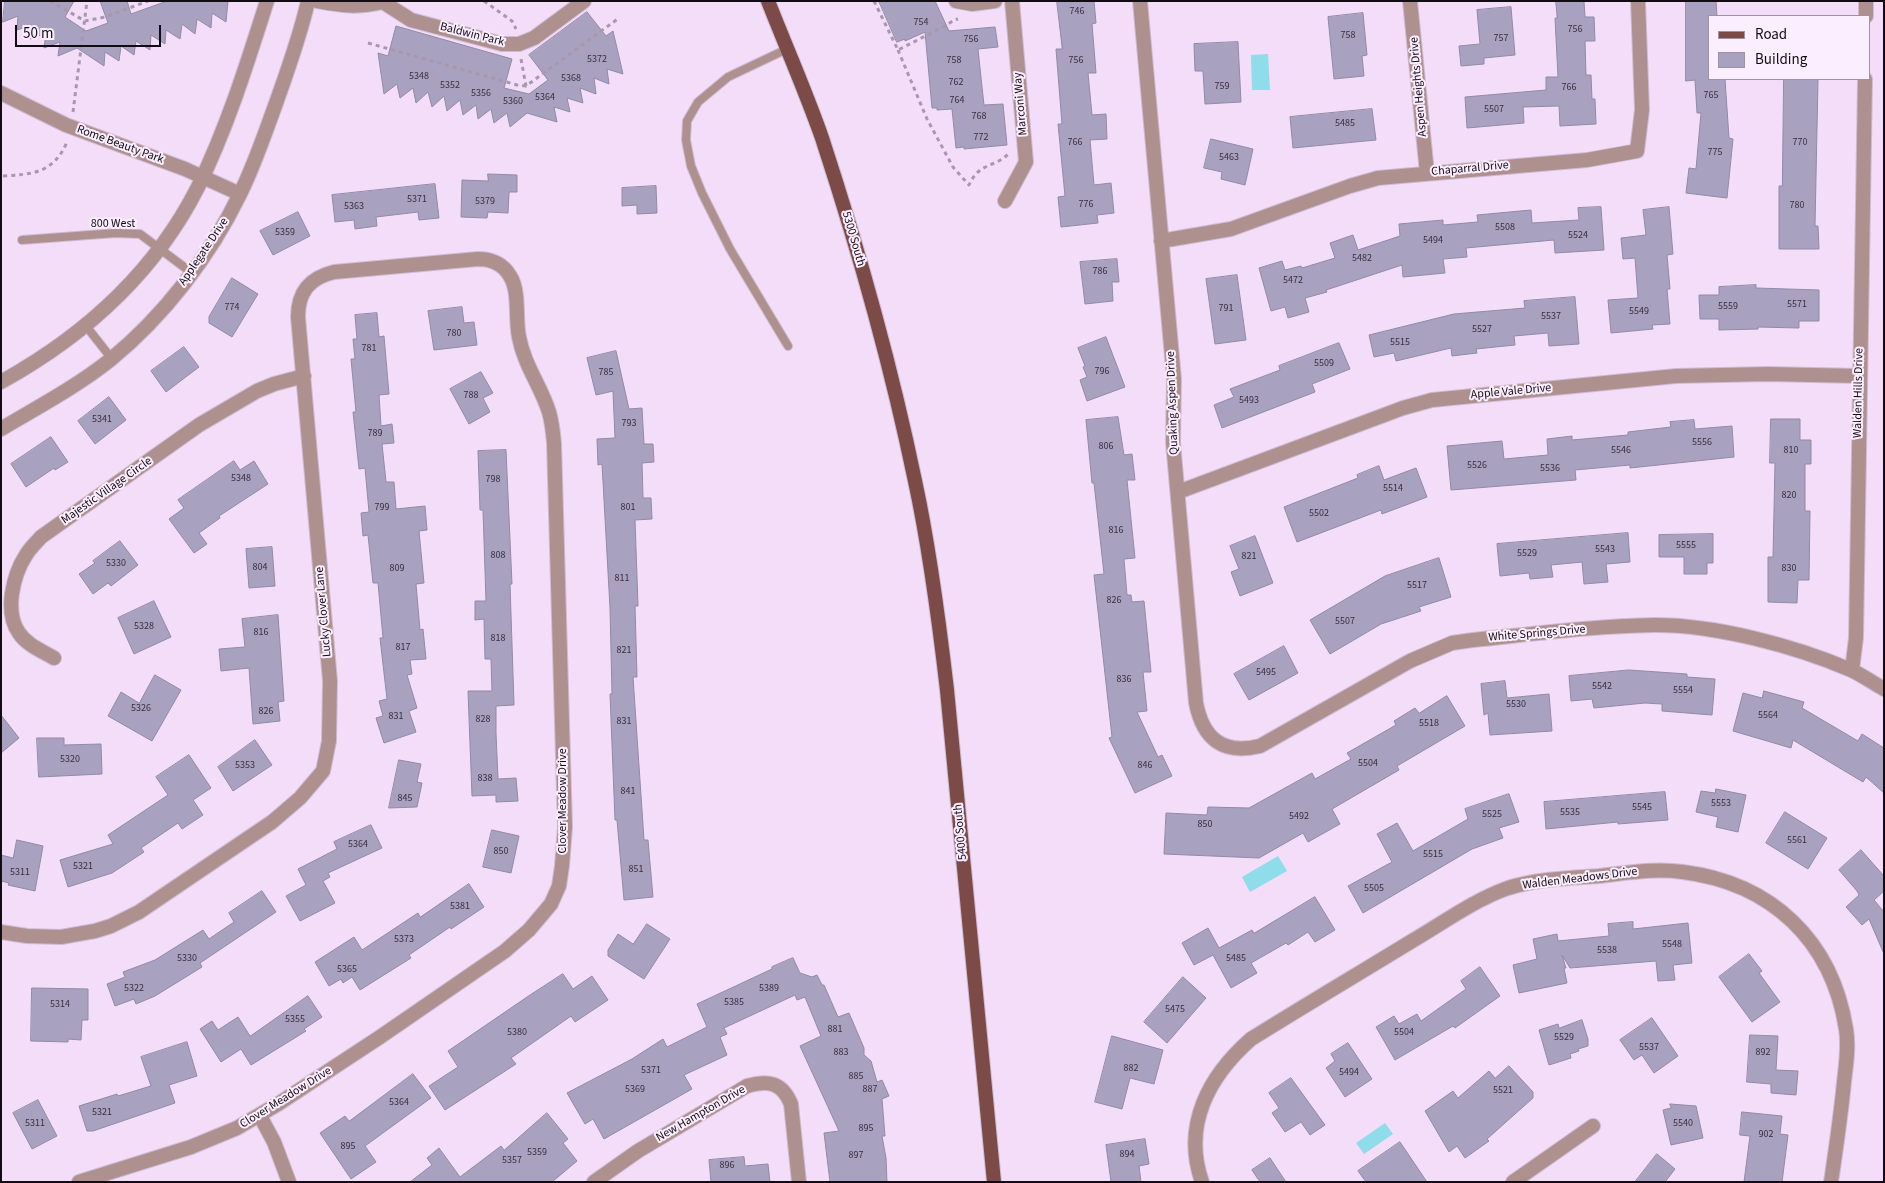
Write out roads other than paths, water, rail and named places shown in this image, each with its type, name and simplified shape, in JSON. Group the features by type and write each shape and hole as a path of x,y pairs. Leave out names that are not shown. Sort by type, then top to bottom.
{"main road":[{"name":"5300 South","path":"768,1 821,136 854,237 898,403 916,483"},
{"name":"5400 South","path":"916,483 948,690 994,1182"}],"street":[{"path":"1,382 50,352 86,326 118,297 160,249 203,177 245,68 267,1"},
{"name":"Applegate Drive","path":"1,429 74,385 112,358 156,316 192,273 214,241 240,194 285,79 308,1"},
{"name":"Baldwin Park","path":"317,1 348,7 383,2 411,20 502,44 518,44 534,38 584,1"},
{"path":"956,1 972,4 995,1"},
{"name":"Marconi Way","path":"1005,201 1026,162 1012,1"},
{"name":"Quaking Aspen Drive","path":"1140,1 1174,379 1173,442 1196,703 1199,720 1204,730 1218,743 1242,749"},
{"name":"Aspen Heights Drive","path":"1410,1 1427,173"},
{"name":"Chaparral Drive","path":"1161,241 1230,229 1350,186 1378,178 1587,160 1637,151 1642,110 1638,1"},
{"path":"1866,1 1866,15"},
{"name":"Walden Hills Drive","path":"1852,670 1856,638 1865,80"},
{"name":"Rome Beauty Park","path":"1,93 66,125 203,177 240,194"},
{"name":"Lucky Clover Lane","path":"1,932 27,936 61,937 95,931 125,920 190,879 272,822 300,798 323,771 328,741 330,682 298,317 299,300 308,286 320,277 334,272 478,259 496,262 506,270"},
{"name":"Clover Meadow Drive","path":"79,1182 214,1139 260,1116 380,1037 505,951 551,904 559,886 565,827 554,443 550,413 529,370 521,348 513,281 506,270"},
{"name":"Apple Vale Drive","path":"1178,492 1402,408 1432,400 1676,376 1768,374 1859,376"},
{"name":"Majestic Village Circle","path":"54,658 35,648 19,634 13,618 12,602 15,582 21,563 30,549 41,537 199,425 257,391 304,376"},
{"name":"White Springs Drive","path":"1242,749 1260,746 1410,660 1452,644 1473,640 1624,626 1657,625 1739,636 1778,645 1852,670"},
{"path":"1852,670 1884,689"},
{"name":"Walden Meadows Drive","path":"1202,1182 1196,1145 1206,1093 1231,1056 1250,1039 1461,912 1502,891 1530,883 1653,871 1681,871 1707,876 1744,888 1765,899 1784,912 1804,932 1824,961 1838,992 1846,1030 1844,1090 1831,1182"},
{"name":"New Hampton Drive","path":"594,1182 638,1151 747,1086 771,1083 780,1087 787,1094 791,1104 799,1182"},
{"path":"260,1116 274,1142 289,1182"},
{"path":"1513,1182 1593,1126"}],"lane":[{"path":"787,49 728,77 698,102 687,122 686,140 691,166 702,193 730,249 788,346"},
{"name":"800 West","path":"22,240 116,233 140,234 192,273"},
{"path":"86,326 112,358"}],"water":[{"path":"1268,54 1270,90 1252,90 1251,55"},
{"path":"1278,856 1287,871 1250,892 1242,877"},
{"path":"1385,1123 1393,1134 1364,1154 1356,1143"}]}
